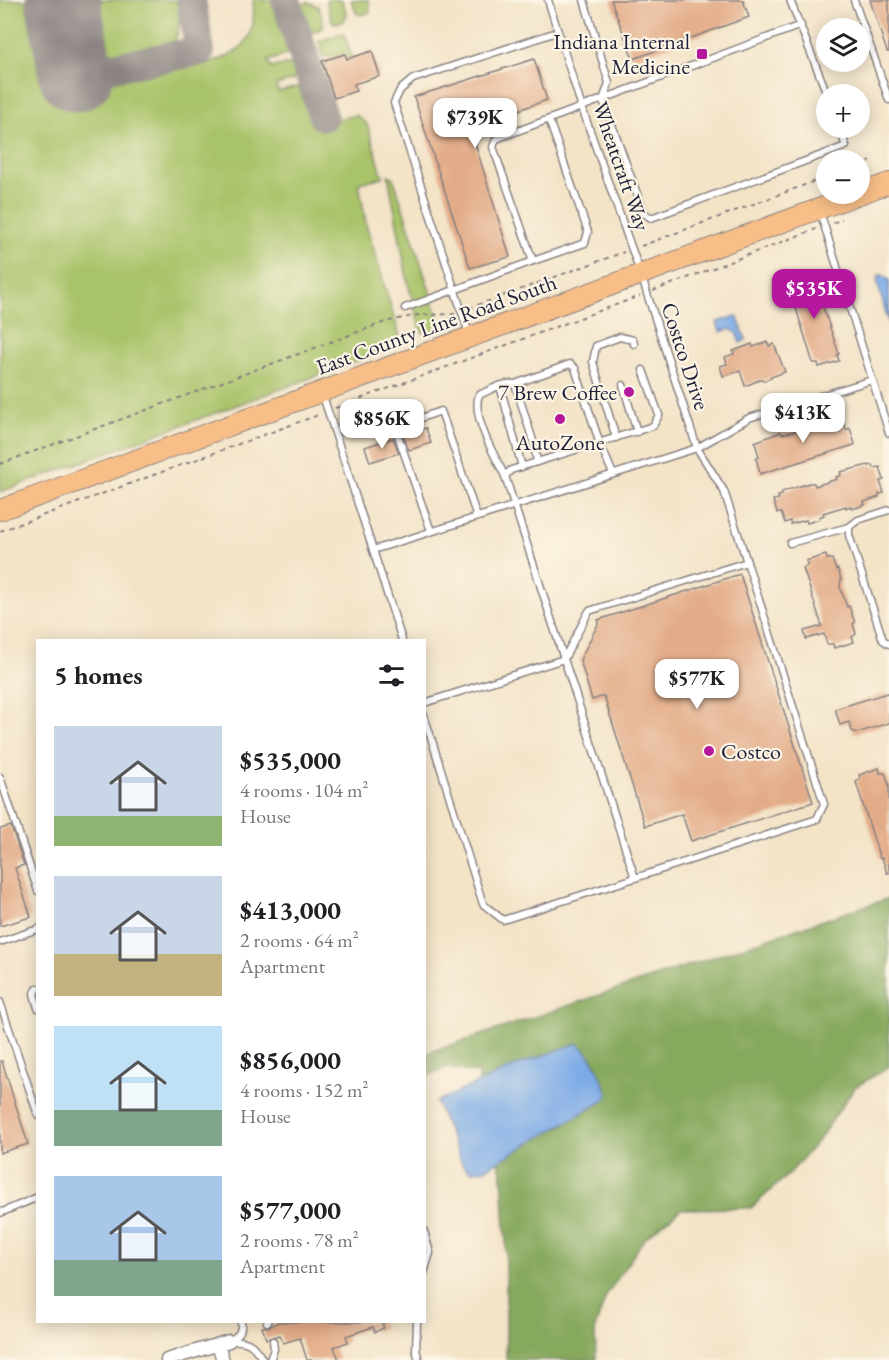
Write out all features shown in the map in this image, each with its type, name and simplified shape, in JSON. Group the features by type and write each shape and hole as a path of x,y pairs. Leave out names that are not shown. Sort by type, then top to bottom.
{"main road":[{"name":"East County Line Road South","path":"0,510 641,274 822,218 889,183"}],"street":[{"path":"167,1360 223,1343 223,1360"}],"lane":[{"name":"Wheatcraft Way","path":"548,0 582,108 641,274"},
{"path":"584,0 609,83 603,100 644,213 651,218 846,146 843,138"},
{"path":"790,0 823,84"},
{"path":"854,0 887,87 889,100"},
{"path":"532,261 493,147 496,139 801,25"},
{"path":"470,337 394,103 400,90 413,79 557,32"},
{"path":"405,308 585,243 588,232 549,120"},
{"path":"822,218 889,434"},
{"name":"Costco Drive","path":"426,721 483,904 503,920 817,819 824,804 747,562 724,491 697,448 641,274"},
{"path":"616,438 592,362 596,346 620,337 633,340 634,344"},
{"path":"613,474 600,444 575,369 570,364 515,384 508,383 500,386 480,395 476,402 493,453 505,476 635,879"},
{"path":"505,476 511,470 522,466 653,426 659,415 643,370"},
{"path":"374,550 697,448 749,418 872,380"},
{"path":"515,384 534,444 537,462"},
{"path":"500,386 522,466"},
{"path":"623,386 637,432"},
{"path":"322,392 402,639"},
{"path":"431,531 395,426 441,411 477,517"},
{"path":"790,543 849,527 858,520 889,510"},
{"path":"849,527 849,535 883,640 889,644"},
{"path":"426,702 564,659 589,611 747,562"},
{"path":"0,777 36,885"},
{"path":"0,942 36,930"},
{"path":"0,1002 36,1109"},
{"path":"0,1213 36,1198"},
{"path":"426,1238 430,1253 426,1266"},
{"path":"223,1343 238,1335 241,1323"},
{"path":"417,1323 416,1350 419,1360"},
{"path":"223,1343 240,1340 249,1343 263,1360"},
{"path":"270,1360 274,1349 273,1341"}],"path":[{"path":"0,464 385,322 417,315 452,315 816,181"},
{"path":"0,531 647,293 822,218 842,219"}],"green space":[{"path":"0,0 46,0 62,87 210,63 222,59 240,48 246,41 253,24 253,0 278,0 291,51 268,61 271,68 289,65 295,69 296,74 293,80 276,85 278,92 297,87 300,89 314,125 356,115 367,124 383,177 359,183 366,224 400,337 395,347 0,492"},
{"path":"84,0 177,0 179,27 174,43 142,55 120,55 109,52 100,46 91,33"},
{"path":"326,0 342,0 347,15 343,22 334,23 332,21"},
{"path":"351,0 369,0 370,12 357,14"},
{"path":"307,2 318,6 324,25 316,31 300,30 295,22 294,12"},
{"path":"344,34 352,57 347,59 345,54 330,58 323,57 319,41"},
{"path":"388,175 393,177 442,329 428,334 421,331 408,283"},
{"path":"889,898 889,1067 855,1087 820,1138 789,1174 751,1208 681,1209 644,1239 606,1296 595,1328 596,1360 506,1360 506,1245 502,1175 485,1118 478,1073 446,1068 426,1077 426,1053"}],"water":[{"path":"879,275 889,280 889,323 877,282"},
{"path":"737,316 746,340 740,343 736,332 729,329 720,332 717,322"},
{"path":"577,1043 596,1066 608,1094 605,1100 483,1170 470,1171 463,1165 436,1102 520,1064"}],"building":[{"path":"611,0 743,0 749,17 633,59"},
{"path":"870,0 889,0 889,52 887,52"},
{"path":"372,51 380,76 354,84 356,91 334,98 322,61 345,54 347,59"},
{"path":"534,59 547,100 470,127 510,257 470,268 414,97"},
{"path":"809,274 810,278 815,279 820,289 825,306 823,307 839,354 837,355 839,361 819,367 818,363 813,363 795,305 793,306 786,288 790,285 789,281"},
{"path":"767,342 769,346 774,344 785,372 745,386 740,371 723,376 720,366 727,364 725,357 734,354 733,351 752,344 753,347"},
{"path":"835,415 836,417 841,415 846,430 850,428 854,445 760,474 755,442 781,432 782,434 788,433 809,427 808,425 813,422"},
{"path":"426,428 431,443 409,450 403,435"},
{"path":"393,438 399,453 370,462 365,447"},
{"path":"873,465 874,468 880,467 884,480 880,481 884,493 864,502 865,505 852,509 851,506 846,508 846,506 823,513 820,519 807,523 806,520 791,524 790,521 785,523 781,513 777,513 773,500 779,499 778,496 782,495 782,492 809,483 814,483 815,486 837,479 836,477 841,475 840,472"},
{"path":"826,555 827,559 832,559 836,570 838,569 841,579 840,587 855,623 853,624 856,634 852,637 854,642 834,648 833,644 827,644 824,634 806,639 804,631 822,626 803,568 808,565 806,561"},
{"name":"Costco","path":"740,574 813,802 691,841 682,814 645,826 604,696 592,700 580,660 598,620"},
{"path":"889,694 889,723 857,733 852,731 849,722 840,725 835,709"},
{"path":"879,768 880,773 885,773 889,785 889,873 887,873 882,858 880,859 856,782 860,779 859,775"},
{"path":"11,826 24,865 15,868 31,917 0,926 0,829"},
{"path":"0,1061 2,1061 28,1144 0,1153"},
{"path":"276,1323 384,1323 382,1324 384,1328 375,1332 373,1327 346,1336 348,1342 334,1347 339,1360 307,1360 300,1338 283,1343 280,1335 266,1339 262,1327 270,1327"}],"taxiway":[{"path":"76,74 200,51 191,0"},
{"path":"286,0 323,116"}],"runway":[{"path":"63,0 76,74"}],"place":[{"name":"Indiana Internal Medicine","path":"702,54"},
{"name":"7 Brew Coffee","path":"629,392"},
{"name":"AutoZone","path":"560,419"},
{"name":"Costco","path":"709,751"}]}
